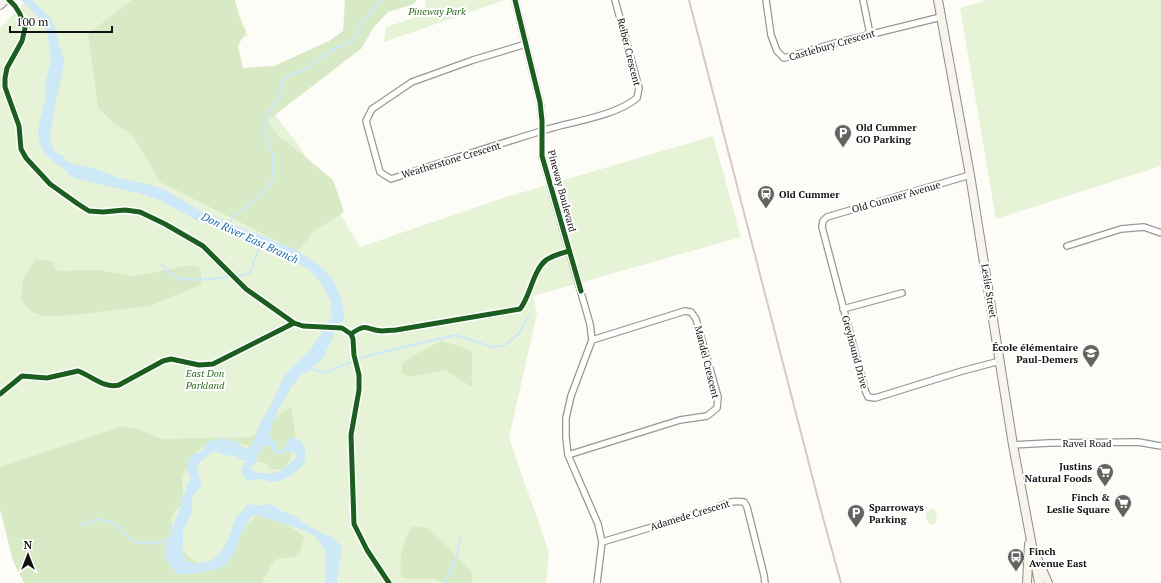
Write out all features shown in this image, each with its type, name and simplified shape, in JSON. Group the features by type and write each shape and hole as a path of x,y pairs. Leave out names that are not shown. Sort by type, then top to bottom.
{"main road":[{"path":"0,5 5,0"},
{"name":"Leslie Street","path":"938,0 970,175 1014,445 1039,583"},
{"path":"1027,583 1030,531"},
{"path":"1032,546 1048,583"}],"street":[{"name":"Pineway Boulevard","path":"516,0 540,102 542,156 590,324 592,340 571,396 566,418 568,455 598,524 602,542 597,583"},
{"name":"Reiber Crescent","path":"541,132 581,121 628,105 637,98 639,88 638,82 615,0"},
{"name":"Castlebury Crescent","path":"766,0 771,35 777,51 784,58 870,34 941,17"},
{"path":"863,0 870,34"},
{"name":"Weatherstone Crescent","path":"526,44 473,60 412,82 372,109 366,121 380,172 391,178 541,132"},
{"name":"Old Cummer Avenue","path":"823,221 836,214 970,175"},
{"name":"Greyhound Drive","path":"823,221 822,227 868,397 875,398 1000,361"},
{"path":"1067,246 1121,229 1144,227 1161,233"},
{"path":"844,309 902,294"},
{"name":"Mandel Crescent","path":"568,455 680,420 707,416 717,408 718,397 696,318 692,312 685,311 592,340"},
{"name":"Ravel Road","path":"1014,445 1138,442 1161,446"},
{"name":"Adamede Crescent","path":"602,542 716,508 727,503 736,501 744,502 747,507 765,583"}],"green space":[{"name":"East Don Parkland","path":"27,0 233,0 248,35 232,44 241,72 298,144 360,247 506,197 713,136 741,237 533,296 537,313 509,438 549,552 546,583 37,583 0,503 0,28"},
{"path":"132,0 235,0 242,26 246,31 238,46 243,68 274,66 329,41 343,31 345,0 417,0 414,4 388,12 373,28 362,48 267,121 281,140 286,141 333,180 344,212 316,230 297,251 160,182 132,134 116,125 98,108 88,34"},
{"name":"Pineway Park","path":"425,0 505,0 384,42 386,27 417,17 426,6"},
{"path":"988,0 1161,0 1161,166 996,219 960,8"},
{"path":"35,260 52,261 58,271 98,270 135,276 192,265 201,269 201,285 149,306 74,315 45,316 31,312 21,300 23,279"},
{"path":"441,341 472,351 472,387 445,370 409,377 401,373 402,364 416,354"},
{"path":"291,407 296,439 288,464 282,469 271,469 267,464 255,461 251,447 230,440 202,447 196,452 182,476 183,503 175,511 172,517 173,530 180,545 190,558 202,564 218,562 249,522 262,512 273,516 304,536 301,550 294,557 277,559 270,567 262,583 24,583 13,561 0,509 0,467 120,427 136,428 161,439 248,437 260,431 285,410"},
{"path":"933,508 935,509 937,520 933,525 926,519 926,514"},
{"path":"411,526 427,528 444,543 472,573 472,583 447,583 432,579 411,579 401,577 400,562 402,551"}],"water":[{"name":"Don River East Branch","path":"21,0 32,0 48,15 53,23 64,60 50,137 51,144 55,152 63,156 67,162 96,169 119,178 152,185 165,190 201,211 298,251 321,267 332,278 340,295 344,319 334,333 322,359 300,376 292,386 277,412 270,432 270,437 275,442 278,450 282,450 290,437 299,440 304,446 305,450 306,455 304,464 292,475 280,481 270,482 261,479 248,481 241,473 246,460 241,460 235,456 212,452 198,464 197,469 202,486 194,494 191,501 192,511 183,531 182,551 186,561 193,564 211,561 218,555 226,544 236,518 247,505 251,504 257,506 266,504 275,506 283,512 298,517 302,522 333,538 341,546 337,583 326,583 326,554 315,536 295,527 257,515 252,516 249,519 232,557 225,565 219,568 197,573 177,574 165,558 165,548 181,506 182,498 191,478 187,471 190,456 203,451 207,442 215,440 230,440 238,443 246,449 252,445 260,423 270,407 285,374 311,349 332,317 331,302 322,284 308,269 286,257 196,220 159,200 138,193 78,179 71,176 45,154 40,144 38,135 40,119 45,103 46,79 51,61 47,33 41,20","holes":["265,445 270,446 276,454 290,452 296,453 298,456 288,466 278,472 267,474 253,471 251,467 257,460 258,454"]}],"waterway":[{"path":"229,223 233,217 265,190 272,181 272,153 265,134 265,123 273,105 280,97 281,87 287,76 308,68 328,52 352,41 359,30 361,23 382,0"},
{"path":"162,265 174,276 191,280 249,274 260,246"},
{"path":"309,368 325,373 358,359 455,335 492,347 503,346 520,332 529,314"},
{"path":"81,525 96,519 100,519 114,524 132,540 138,542 149,544 169,541"},
{"path":"445,583 457,555 460,538"}],"railway":[{"path":"689,0 841,583"}],"cycle path":[{"path":"9,0 20,14 25,28 22,41 7,68 5,87 19,126 21,149 26,158 50,184 89,211 103,212 125,210 140,212 165,224 203,246 246,289 294,323 303,326 342,328 351,334 359,375 359,390 351,435 354,524 367,550 389,583"},
{"path":"515,0 540,102 542,121 542,156 581,291"},
{"path":"351,334 361,328 382,331 396,330 520,309 541,265 546,260 569,251"},
{"path":"0,394 22,376 47,378 78,371 103,384 114,386 119,385 163,361 171,359 199,365 213,364 294,323"}],"place":[{"name":"Old Cummer GO Parking","path":"843,148"},
{"name":"Old Cummer","path":"766,209"},
{"name":"École élémentaire Paul-Demers","path":"1091,368"},
{"name":"Justins Natural Foods","path":"1105,487"},
{"name":"Finch & Leslie Square","path":"1123,518"},
{"name":"Sparroways Parking","path":"856,528"},
{"name":"Finch Avenue East","path":"1016,572"}]}
